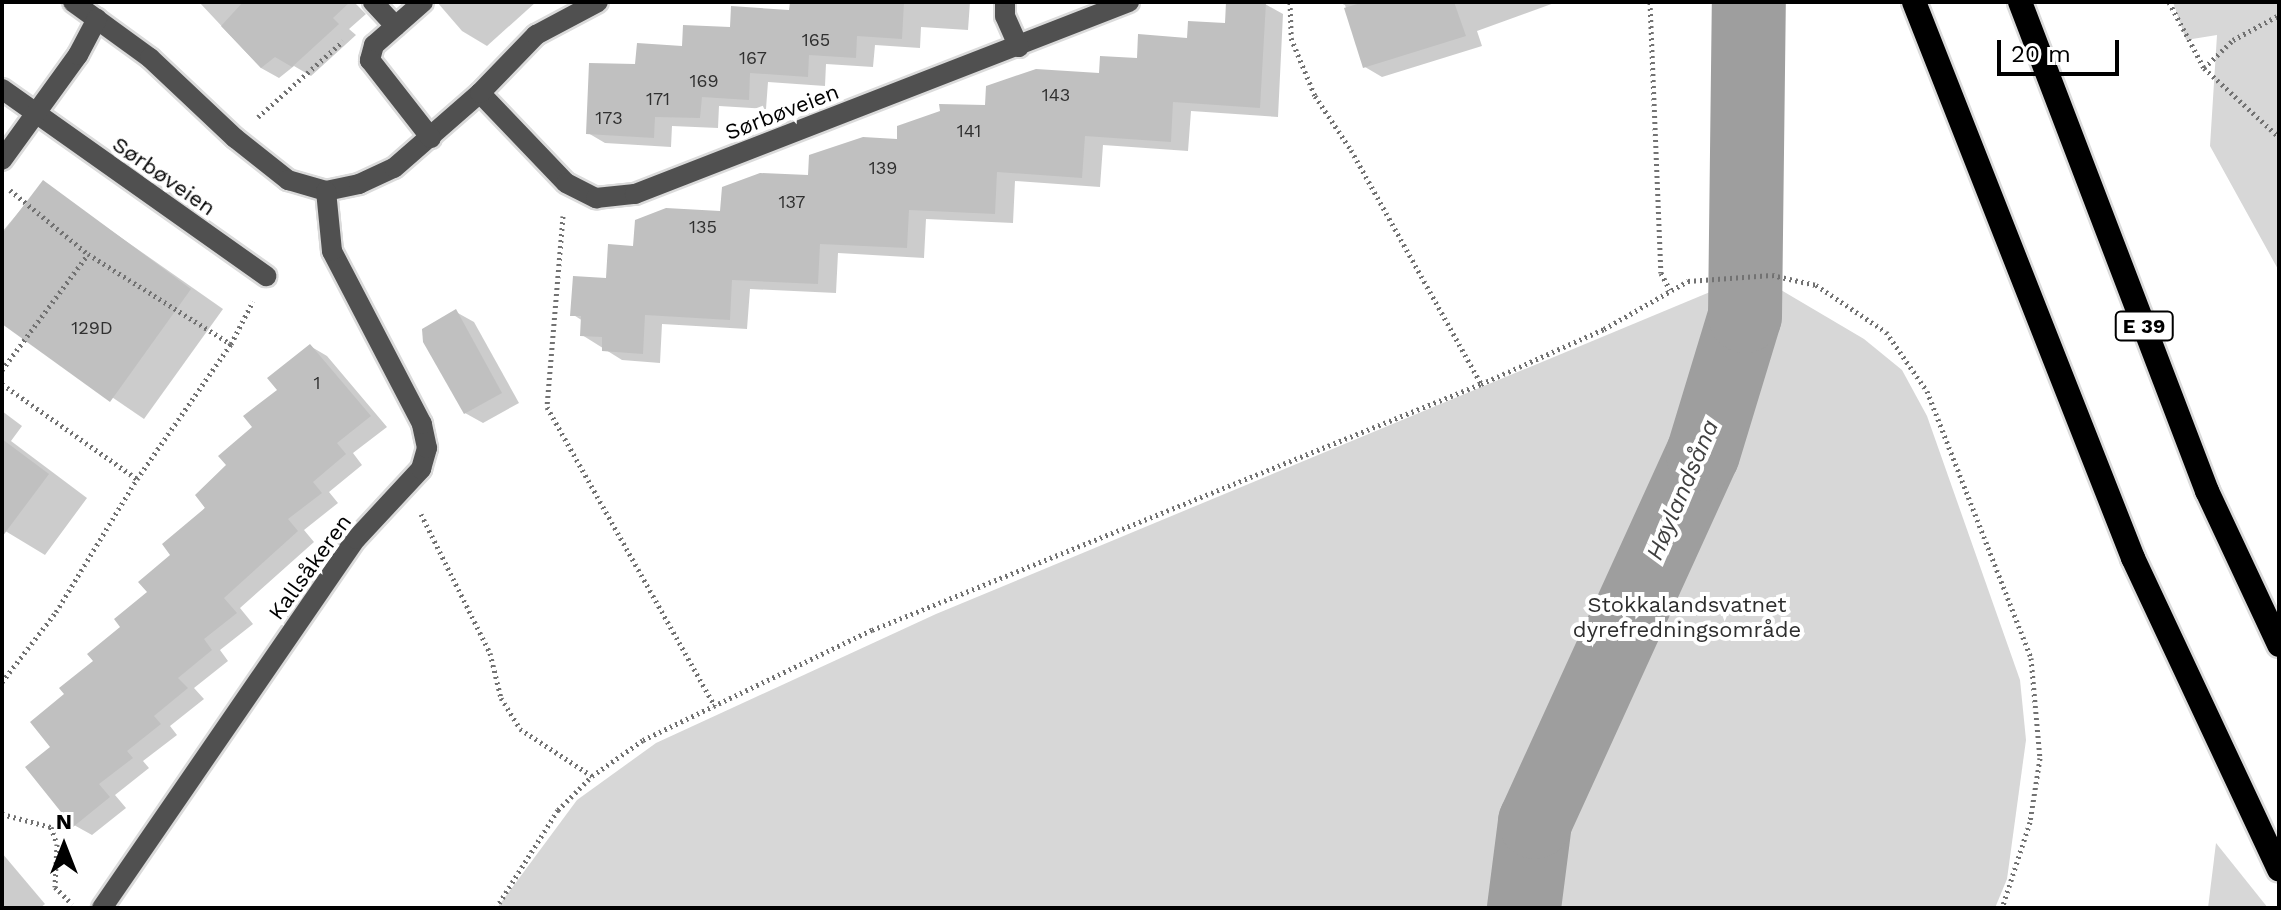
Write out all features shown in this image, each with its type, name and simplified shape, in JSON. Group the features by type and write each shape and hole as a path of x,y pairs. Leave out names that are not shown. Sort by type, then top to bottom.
{"highway":[{"path":"1914,2 2133,558 2279,870"},
{"name":"E 39","path":"2020,2 2207,491 2279,645"}],"street":[{"path":"73,2 150,58 235,138 288,180 326,191 359,184 394,168 480,93 536,35 598,2"},
{"path":"423,2 374,45 370,60 431,138"},
{"path":"1005,2 1005,16 1019,47"},
{"name":"Sørbøveien","path":"480,93 566,183 596,198 635,194 1129,2"},
{"path":"376,5 395,26"},
{"path":"2,160 37,114 97,19"},
{"name":"Sørbøveien","path":"2,89 266,276"},
{"name":"Kallsåkeren","path":"102,908 356,539 421,469 427,448 422,424 332,251 326,191"}],"path":[{"path":"1290,2 1291,38 1315,96 1351,150 1481,384"},
{"path":"1650,2 1660,259 1670,290"},
{"path":"2169,2 2204,68 2279,137"},
{"path":"235,138 376,5"},
{"path":"2204,68 2233,40 2279,15"},
{"path":"18,177 9,190 88,254 231,344"},
{"path":"566,183 547,407 715,706"},
{"path":"2,370 88,254"},
{"path":"496,908 558,810 592,776 643,740 872,630 1033,562 1481,384 1604,329 1688,281 1772,275 1816,285 1886,332 1927,391 2031,658 2040,758 2030,822 2002,908"},
{"path":"2,682 56,612 137,479 231,344 266,276"},
{"path":"2,384 137,479"},
{"path":"407,487 490,653 501,698 520,729 592,776"},
{"path":"2,814 51,827 57,844 55,887 76,908"}],"green space":[{"path":"2173,2 2279,2 2279,271 2210,146 2217,35 2186,40"},
{"name":"Stokkalandsvatnet dyrefredningsområde","path":"1776,287 1864,339 1902,370 1927,416 2020,680 2026,740 2007,879 1995,908 497,908 577,800 656,743 936,614 1710,292"},
{"path":"2216,843 2268,908 2208,908"}],"building":[{"path":"243,2 350,2 333,18 339,24 292,67 275,57 261,68 221,26"},
{"path":"790,2 904,2 902,39 857,36 856,58 809,55 808,77 750,73 749,100 702,97 700,118 655,117 654,138 586,134 589,63 635,64 637,43 682,46 683,25 730,27 731,6 789,10"},
{"path":"1226,2 1266,2 1260,108 1173,102 1171,142 1085,136 1082,178 997,172 995,214 909,210 907,248 820,244 818,284 732,280 730,320 645,315 643,354 602,351 602,337 580,336 581,316 570,316 573,276 606,278 608,244 633,246 635,220 666,208 720,211 722,187 760,173 808,175 809,155 863,137 897,139 897,126 940,111 939,104 985,105 986,86 1036,69 1099,73 1100,56 1137,58 1138,34 1187,38 1188,21 1225,23"},
{"path":"1364,2 1454,2 1466,36 1363,68 1344,8"},
{"path":"43,180 191,289 110,402 2,324 2,234"},
{"path":"456,309 502,393 464,414 423,342 422,329"},
{"path":"310,344 371,416 337,443 346,454 313,482 322,493 288,519 298,531 224,598 237,613 204,639 212,650 178,678 188,688 154,716 161,724 127,751 133,758 99,784 110,797 73,827 25,767 50,747 30,722 64,694 59,688 93,661 87,654 120,627 114,619 147,592 138,582 170,555 162,544 205,508 195,495 226,465 218,456 252,427 243,416 277,390 267,378"},
{"path":"2,439 49,474 2,537"}],"waterway":[{"name":"Høylandsåna","path":"1524,908 1535,822 1703,454 1745,316 1749,2"}]}
